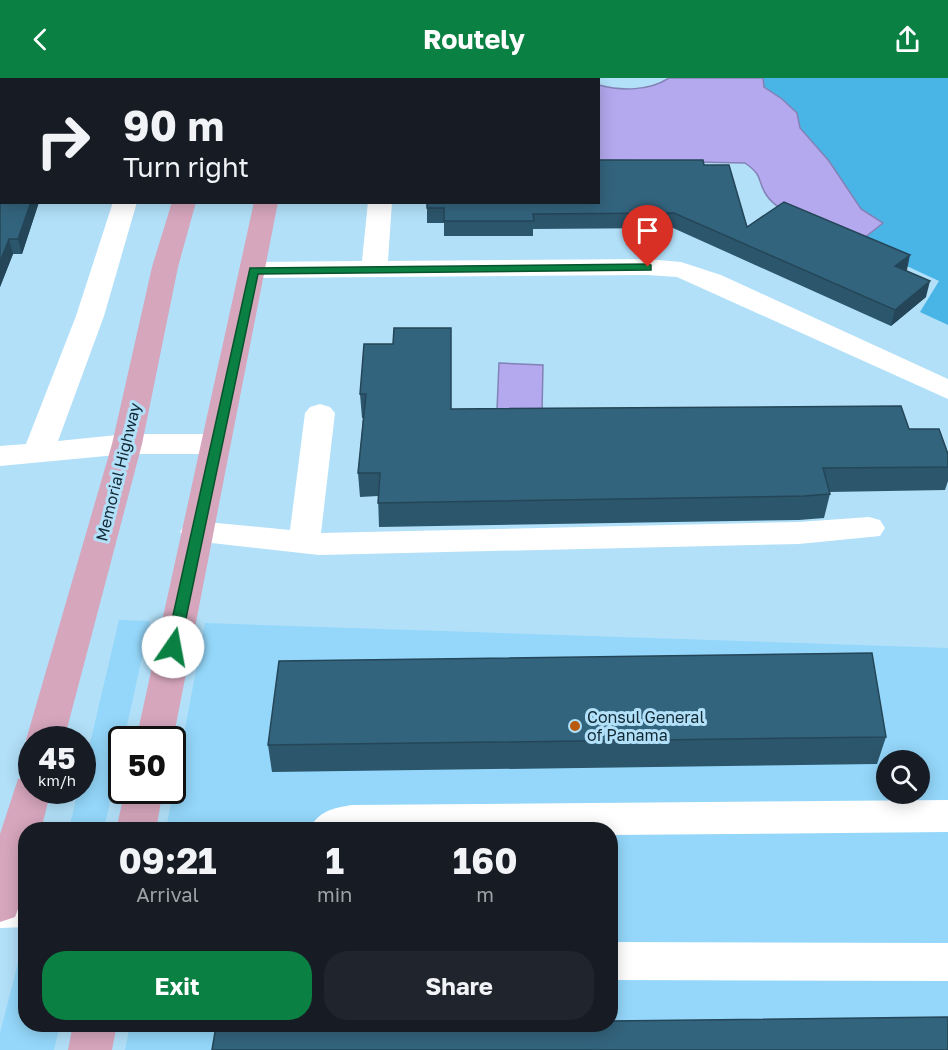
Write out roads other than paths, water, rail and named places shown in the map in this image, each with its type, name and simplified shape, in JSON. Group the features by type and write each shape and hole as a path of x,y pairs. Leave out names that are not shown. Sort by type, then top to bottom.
{"main road":[{"name":"Memorial Highway","path":"49,726 127,444 165,267 183,204"},
{"path":"157,726 266,204"},
{"path":"23,822 28,804"},
{"path":"138,822 141,804"},
{"path":"0,904 18,840"},
{"path":"90,1050 93,1032"}],"street":[{"path":"38,453 90,316 124,204"},
{"path":"374,269 380,204"},
{"path":"253,270 648,267 681,270 711,281 948,390"},
{"path":"304,543 320,413"},
{"path":"0,456 127,444 215,444"},
{"path":"196,532 304,543 799,533 869,528"},
{"path":"347,822 948,816"},
{"path":"0,910 18,909"},
{"path":"618,961 948,962"}],"place":[{"name":"Consul General of Panama","path":"575,726"}]}
